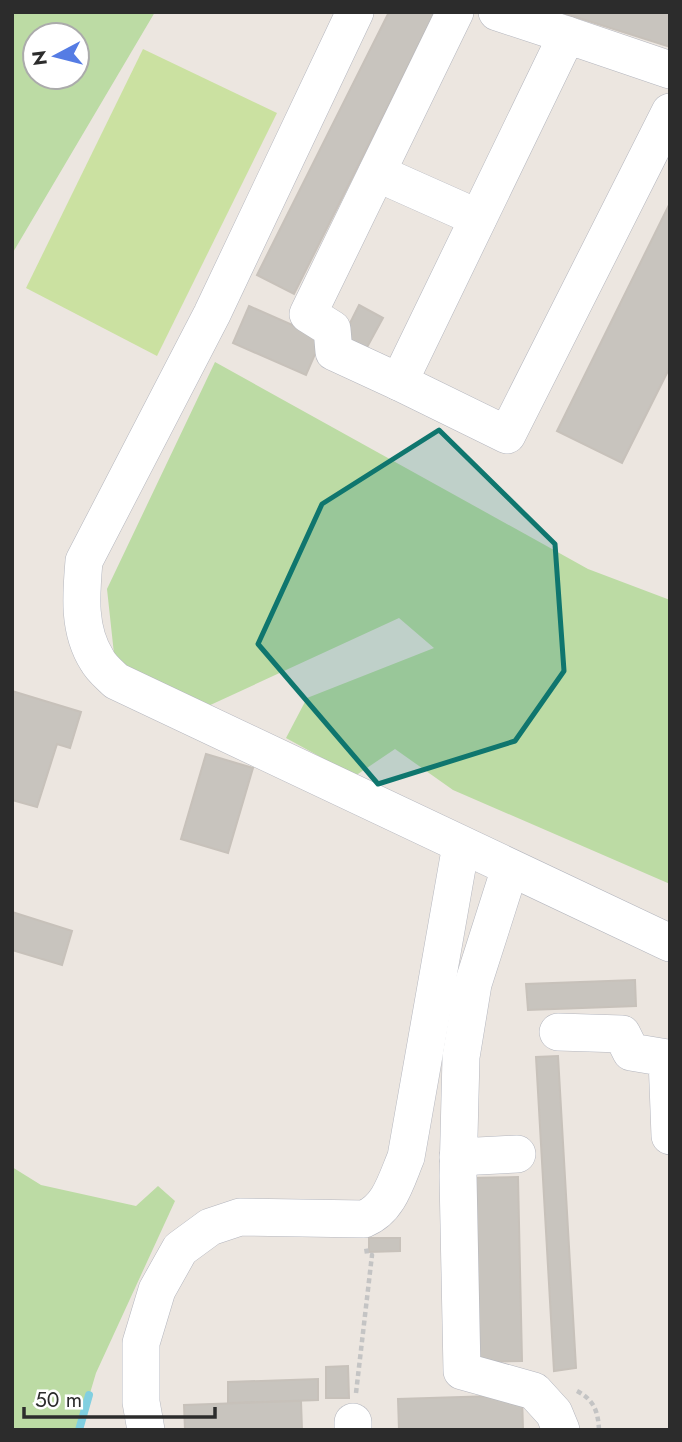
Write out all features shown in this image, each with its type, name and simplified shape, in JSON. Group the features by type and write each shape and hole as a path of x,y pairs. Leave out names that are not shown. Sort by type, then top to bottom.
{"street":[{"path":"355,12 212,314 84,561 80,600 83,627 97,660 116,681 670,943"},
{"path":"455,12 308,314 332,329 334,352 507,435 670,112"},
{"path":"497,12 670,70"},
{"path":"398,382 566,35"},
{"path":"377,173 478,218"},
{"path":"146,1430 141,1402 141,1343 157,1290 180,1249 210,1227 240,1217 364,1219 375,1214 389,1198 405,1157 461,845"},
{"path":"510,868 471,996 461,1057 458,1157 462,1371 534,1391 554,1413 561,1430"},
{"path":"558,1032 622,1034 631,1052 667,1058 670,1136"},
{"path":"458,1157 517,1154"}],"path":[{"path":"353,1426 372,1257"}],"highlighted area":[{"path":"439,430 555,544 564,671 515,741 378,784 258,644 322,504"}],"green space":[{"path":"12,12 155,12 12,254"},
{"path":"143,49 277,113 157,356 26,288"},
{"path":"215,362 588,569 670,600 670,884 453,790 395,749 355,776 286,738 307,698 434,648 399,618 206,707 115,663 107,589"},
{"path":"12,1167 41,1185 136,1206 158,1186 175,1201 96,1373 79,1430 12,1430"}],"building":[{"path":"389,12 435,12 294,294 257,275"},
{"path":"560,12 670,12 670,47"},
{"path":"670,203 670,367 622,463 557,431"},
{"path":"359,305 383,318 365,351 342,339"},
{"path":"249,306 322,338 306,375 233,343"},
{"path":"12,691 81,712 70,748 57,744 37,807 12,800"},
{"path":"206,754 253,768 228,853 181,839"},
{"path":"12,912 72,931 62,965 12,950"},
{"path":"635,980 636,1006 528,1010 526,984"},
{"path":"558,1056 576,1368 554,1371 536,1057"},
{"path":"518,1177 522,1361 471,1362 467,1178"},
{"path":"369,1238 400,1238 400,1251 369,1252"},
{"path":"348,1366 349,1398 326,1398 326,1367"},
{"path":"318,1379 318,1400 228,1403 228,1382"},
{"path":"522,1395 523,1430 399,1430 398,1399"},
{"path":"301,1401 302,1430 185,1430 184,1405"}],"waterway":[{"path":"79,1430 89,1395"}]}
